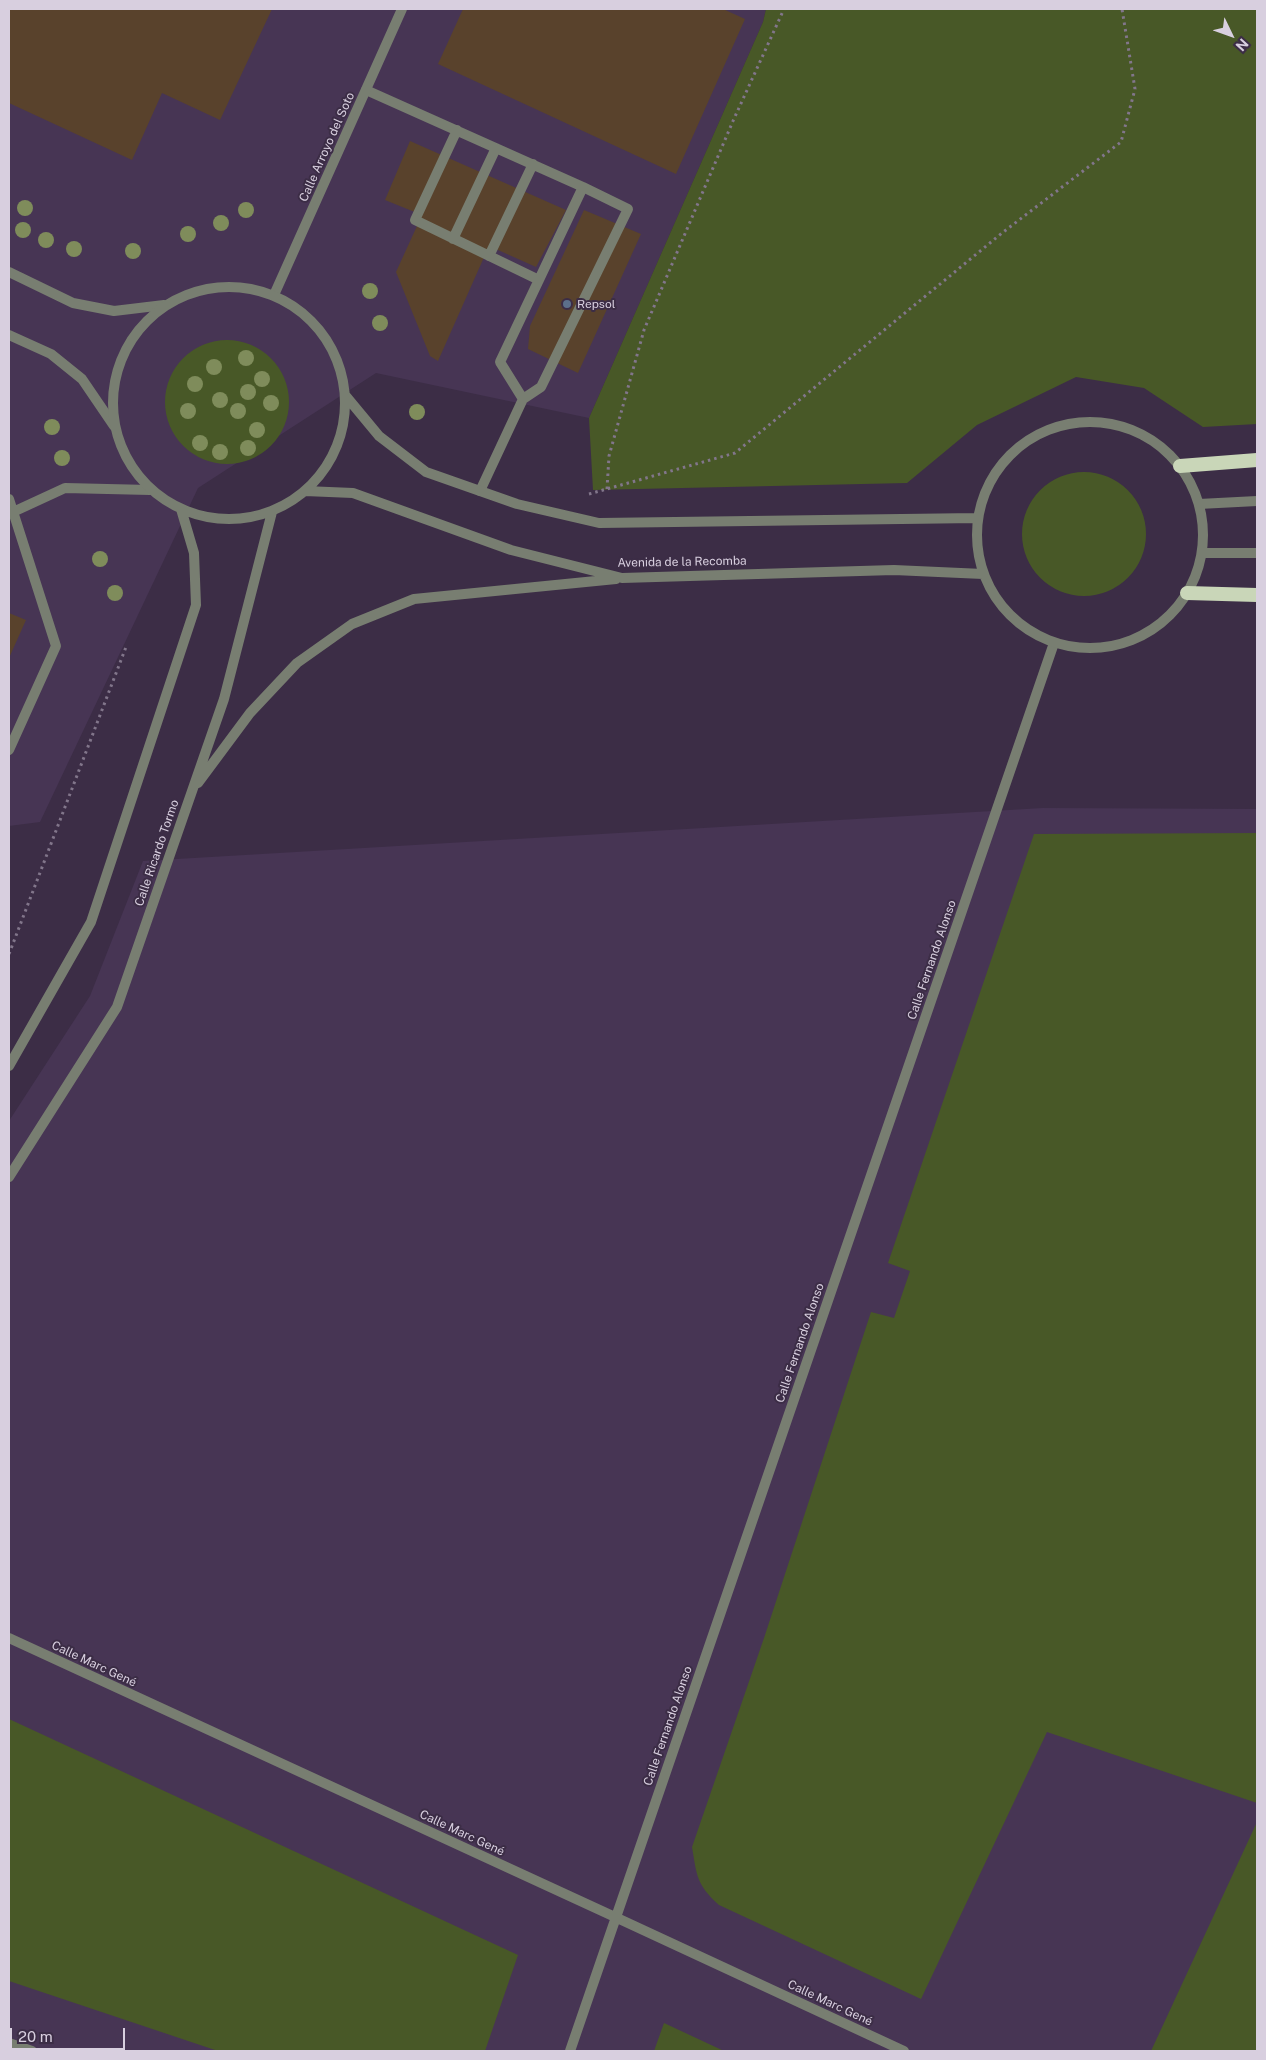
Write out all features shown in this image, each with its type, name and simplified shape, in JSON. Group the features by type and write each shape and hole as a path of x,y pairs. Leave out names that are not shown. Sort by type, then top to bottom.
{"highway":[{"path":"1180,466 1257,460"},
{"path":"1187,593 1257,595"}],"street":[{"name":"Calle Arroyo del Soto","path":"274,295 402,9"},
{"path":"366,90 533,164 628,209 540,387 523,399 480,491"},
{"path":"457,130 415,220 539,280"},
{"path":"453,239 496,148"},
{"path":"489,256 533,164"},
{"path":"523,399 500,362 583,187"},
{"path":"9,272 73,303 114,311 164,305 200,290 237,286 274,295 302,311 324,335 339,363 345,395 342,431 328,463 305,491 272,512 241,519 210,518 181,510 150,490 127,460 114,426 82,379 51,354 9,335"},
{"path":"114,426 112,393 120,360 137,330 164,305"},
{"path":"345,395 379,436 426,472 517,504 599,524 977,518"},
{"path":"1081,422 1118,424 1153,440 1180,466 1192,484 1199,504 1203,529 1202,553 1196,574 1187,593 1162,622 1130,641 1092,648 1054,643 1031,632 1011,617 995,597 983,574 976,547 977,518 989,482 1012,452 1044,431 1081,422"},
{"path":"13,512 64,488 150,490"},
{"name":"Avenida de la Recomba","path":"305,491 353,493 511,550 622,578 894,570 983,574"},
{"path":"9,499 56,646 9,750"},
{"path":"1199,504 1257,501"},
{"path":"9,1066 91,922 196,605 194,553 181,510"},
{"name":"Calle Ricardo Tormo","path":"9,1177 117,1008 224,700 272,512"},
{"path":"1202,553 1257,553"},
{"path":"192,792 250,713 297,663 352,624 414,599 622,578"},
{"name":"Calle Fernando Alonso","path":"570,2051 1054,643"},
{"name":"Calle Marc Gené","path":"9,1638 904,2051"},
{"path":"9,2044 32,2051"}],"path":[{"path":"608,489 609,456 644,330 733,121 784,9"},
{"path":"581,496 735,453 1002,233 1121,142 1135,90 1122,9"},
{"path":"9,954 126,647"}],"shaded area":[{"path":"9,9 766,9 763,22 589,418 376,373 198,488 40,822 9,826"},
{"path":"1043,808 1257,809 1257,2051 9,2051 9,1121 90,996 143,861"}],"green space":[{"path":"766,9 1257,9 1257,424 1203,427 1144,388 1076,377 977,425 907,483 593,490 589,418 763,22"},
{"path":"227,340 251,345 271,358 284,378 289,402 284,426 271,446 251,459 227,464 203,459 183,446 170,426 165,402 170,378 183,358 203,345"},
{"path":"1084,472 1108,476 1128,490 1142,510 1146,534 1142,558 1128,578 1108,592 1084,596 1060,592 1040,578 1026,558 1022,534 1026,510 1040,490 1060,476"},
{"path":"1257,833 1257,1803 1047,1732 921,1999 719,1905 711,1898 699,1879 692,1847 764,1638 871,1312 894,1318 910,1271 888,1263 1034,834"},
{"path":"9,1719 518,1955 485,2051 218,2051 9,1981"},
{"path":"1257,1822 1257,2051 1151,2051"},
{"path":"664,2023 724,2051 654,2051"}],"building":[{"path":"9,9 272,9 220,120 162,93 132,160 9,103"},
{"path":"463,9 723,9 745,19 676,174 438,64"},
{"path":"410,141 566,210 536,267 489,246 438,361 430,356 396,272 422,215 385,200"},
{"path":"584,210 641,234 578,373 528,349 530,326"},
{"path":"9,613 26,620 9,658"}],"place":[{"name":"Repsol","path":"567,304"}]}
